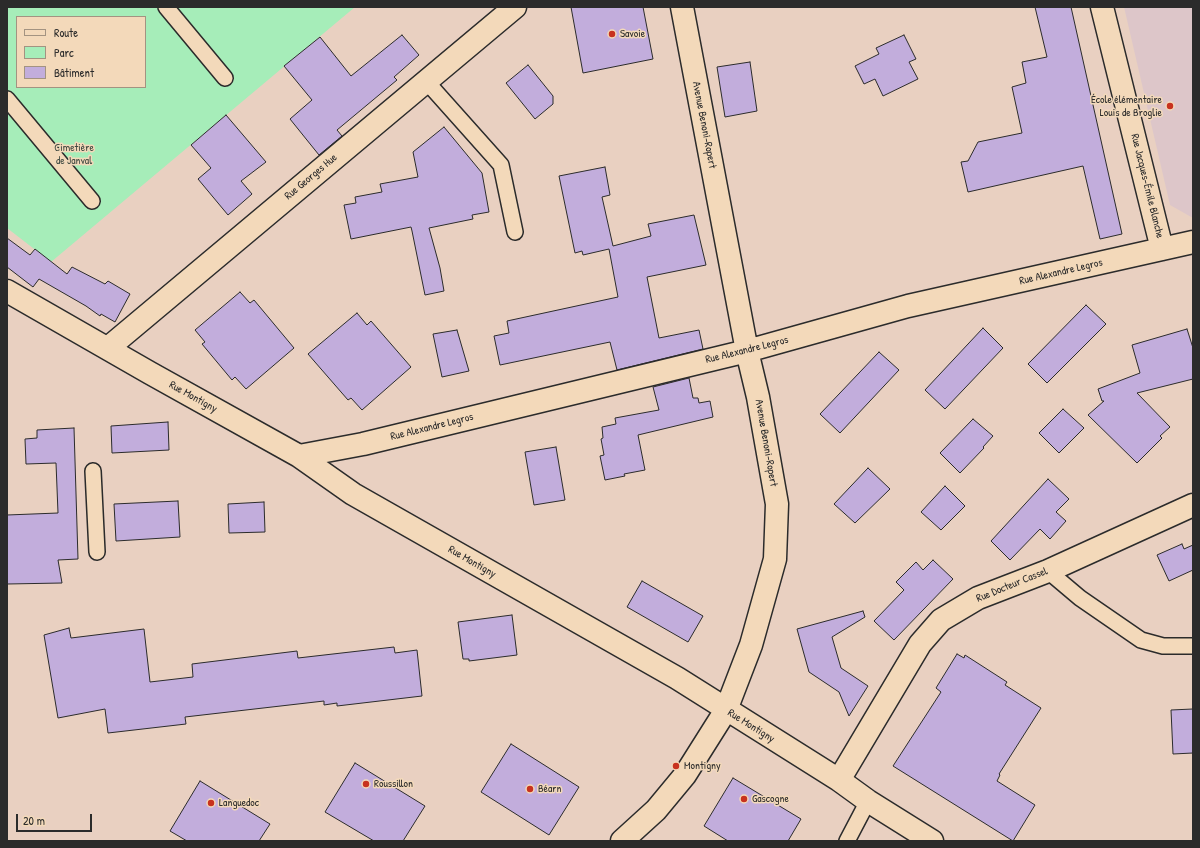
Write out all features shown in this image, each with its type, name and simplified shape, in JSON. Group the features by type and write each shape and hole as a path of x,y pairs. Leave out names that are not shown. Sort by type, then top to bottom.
{"street":[{"name":"Rue Georges Hue","path":"108,348 515,7"},
{"name":"Avenue Benoni-Ropert","path":"622,841 656,810 685,775 726,710 751,645 775,560 777,504 758,397 746,351 682,7"},
{"name":"Rue Jacques-Émile Blanche","path":"1102,7 1162,249"},
{"name":"Rue Alexandre Legros","path":"300,456 363,444 746,351 908,306 1193,242"},
{"name":"Rue Montigny","path":"7,291 150,373 300,456 353,494 677,678 839,780 868,801 932,841"},
{"name":"Rue Docteur Cassel","path":"839,780 920,644 941,620 978,598 1048,571 1193,505"}],"lane":[{"path":"166,7 225,78"},
{"path":"426,81 501,165 515,232"},
{"path":"7,99 92,201"},
{"path":"93,471 97,552"},
{"path":"1048,571 1080,598 1141,640 1163,646 1193,646"},
{"path":"847,841 868,801"}],"shaded area":[{"name":"École élémentaire Louis de Broglie","path":"1124,7 1193,7 1193,218 1170,205"}],"green space":[{"name":"Cimetière de Janval","path":"7,7 355,7 51,262 7,228"}],"building":[{"name":"Savoie","path":"571,7 643,7 653,59 583,73"},
{"path":"1035,7 1071,7 1122,234 1100,239 1083,166 968,192 961,162 968,161 978,142 1022,133 1012,87 1026,83 1022,62 1047,57"},
{"path":"402,35 419,55 394,77 397,80 337,130 342,136 319,155 290,119 312,100 284,66 320,37 351,76"},
{"path":"904,35 916,59 909,62 918,79 883,96 875,79 864,84 855,66 879,54 876,48"},
{"path":"750,62 757,111 725,117 717,67"},
{"path":"528,65 553,96 553,104 535,119 506,83"},
{"path":"226,115 266,162 241,181 252,194 228,215 198,179 211,168 191,145"},
{"path":"444,127 482,173 489,212 472,215 473,219 429,228 440,268 444,291 425,295 411,227 351,239 344,205 356,203 355,197 382,192 380,184 418,177 413,152"},
{"path":"605,167 610,195 602,197 613,246 651,236 648,224 694,215 706,265 647,277 659,338 699,330 703,349 617,370 610,342 500,365 494,336 509,333 507,321 618,297 609,249 583,255 582,251 575,253 559,176"},
{"path":"7,238 30,255 35,249 67,274 72,267 105,284 108,281 130,294 115,322 101,314 100,316 86,306 39,279 33,287 7,267"},
{"path":"240,292 250,303 254,300 294,348 246,389 235,377 232,380 202,344 205,342 195,330"},
{"path":"1086,305 1106,324 1047,383 1028,364"},
{"path":"357,313 367,325 371,321 411,367 362,410 351,398 348,400 308,354"},
{"path":"983,328 1003,348 945,409 925,390"},
{"path":"1187,329 1193,348 1193,379 1137,393 1170,427 1160,436 1162,438 1137,463 1088,415 1104,401 1102,401 1098,389 1140,373 1132,345"},
{"path":"457,330 469,371 442,377 433,334"},
{"path":"879,352 899,370 840,433 820,414"},
{"path":"689,378 693,398 698,398 699,403 710,401 713,417 638,435 645,470 624,474 625,476 605,480 600,456 604,455 601,439 603,438 602,427 616,424 615,418 659,410 653,387"},
{"path":"1063,409 1084,428 1059,453 1039,433"},
{"path":"973,419 993,436 983,447 984,448 960,473 940,453"},
{"path":"168,422 169,450 112,453 111,426"},
{"path":"74,428 78,559 58,560 62,583 7,584 7,515 58,513 56,463 26,464 25,439 37,438 37,430"},
{"path":"556,447 565,500 534,505 525,452"},
{"path":"868,468 890,489 855,523 834,504"},
{"path":"1048,479 1069,499 1056,512 1066,521 1050,539 1040,529 1010,560 991,541"},
{"path":"945,486 965,506 941,530 921,512"},
{"path":"178,501 180,537 116,541 114,504"},
{"path":"264,502 265,532 229,533 228,504"},
{"path":"1182,544 1184,549 1193,545 1193,570 1169,581 1157,555"},
{"path":"933,560 953,579 894,640 874,621 904,590 896,582 916,562 923,570"},
{"path":"642,581 703,616 688,642 627,607"},
{"path":"863,611 865,617 832,637 841,668 868,686 849,716 839,692 809,672 797,629"},
{"path":"512,615 517,655 469,661 469,659 463,659 458,622"},
{"path":"69,628 71,638 144,629 150,682 193,677 192,664 297,651 298,658 394,647 395,653 417,650 422,696 337,706 337,703 324,705 324,701 185,717 186,724 108,733 105,709 58,718 44,635"},
{"path":"957,654 964,658 965,655 1007,682 1005,685 1041,708 999,774 1000,775 997,781 1035,805 1013,841 893,766 941,692 936,688"},
{"path":"1193,709 1193,753 1173,754 1171,710"},
{"name":"Béarn","path":"511,744 579,787 549,835 481,792"},
{"name":"Roussillon","path":"355,763 425,806 403,841 374,841 325,812"},
{"name":"Gascogne","path":"733,778 801,819 788,841 728,841 704,826"},
{"name":"Languedoc","path":"200,781 270,824 259,841 187,841 170,831"}],"place":[{"name":"Savoie","path":"612,34"},
{"name":"École élémentaire Louis de Broglie","path":"1170,106"},
{"name":"Montigny","path":"676,766"},
{"name":"Roussillon","path":"366,784"},
{"name":"Béarn","path":"530,789"},
{"name":"Gascogne","path":"744,799"},
{"name":"Languedoc","path":"211,803"}]}
